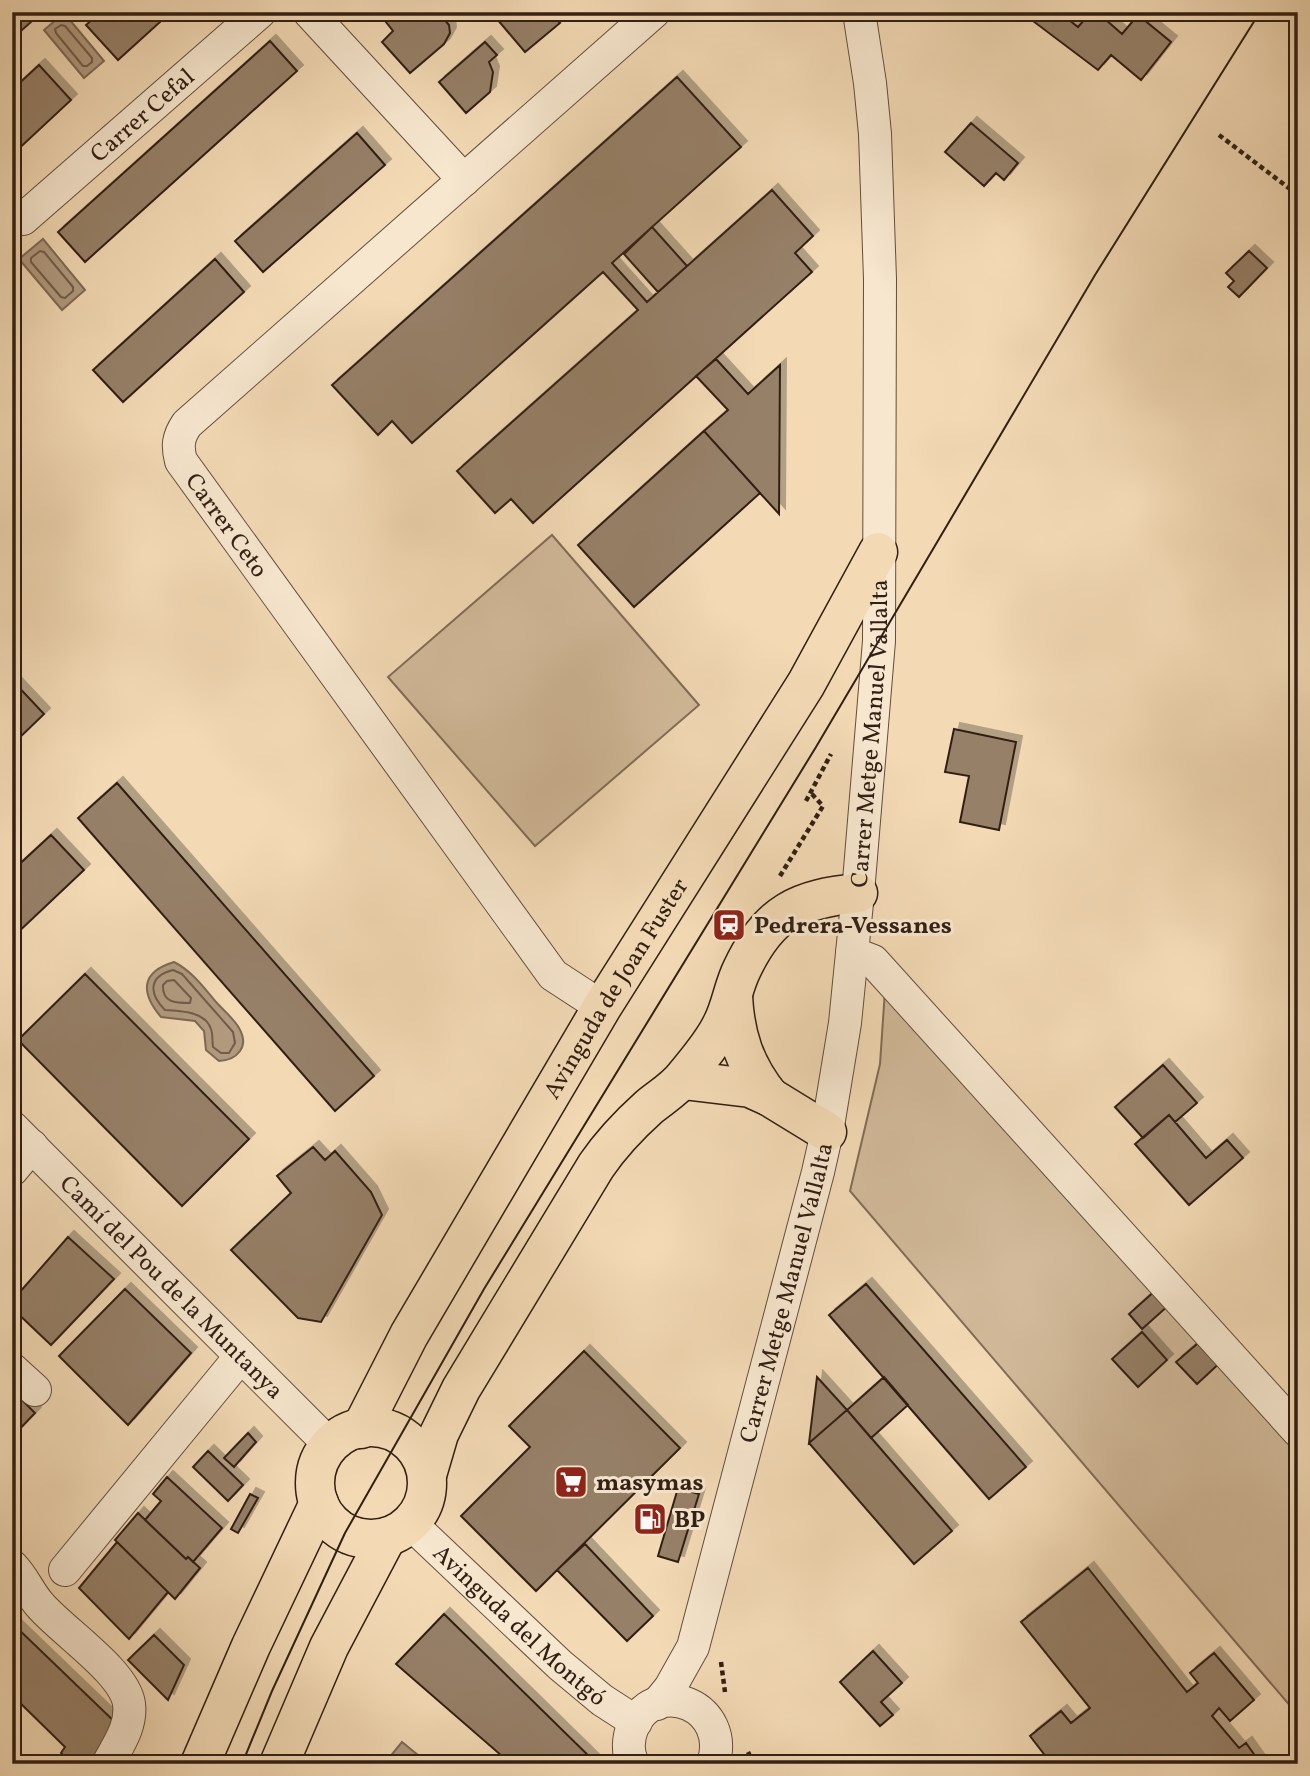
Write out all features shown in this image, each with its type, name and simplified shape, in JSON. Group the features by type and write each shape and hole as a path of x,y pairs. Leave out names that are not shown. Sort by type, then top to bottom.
{"main road":[{"name":"Avinguda de Joan Fuster","path":"346,1437 602,1007 806,684 878,552"},
{"path":"279,1764 329,1647 399,1530 418,1514 425,1500 427,1475 439,1434 461,1389 596,1166 619,1136 650,1106 683,1080 717,1035 741,970 767,928 784,913 816,898 858,893"},
{"path":"733,994 736,1030 746,1061 770,1097"},
{"path":"683,1080 750,1088 770,1097 827,1132"},
{"path":"399,1530 363,1538 345,1533 329,1520 319,1503 316,1488 316,1473 322,1458 346,1437 377,1428 400,1435 418,1452 427,1475"},
{"path":"200,1764 251,1646 319,1503"}],"street":[{"name":"Carrer Cefal","path":"23,219 260,12"},
{"path":"309,12 464,180"},
{"name":"Carrer Ceto","path":"602,1007 553,975 181,461 179,453 180,434 187,424 654,12"},
{"name":"Carrer Metge Manuel Vallalta","path":"646,1713 670,1688 693,1647 827,1132 845,1023 879,641 880,252 875,134 859,12"},
{"path":"852,953 873,961 1298,1431"},
{"name":"Camí del Pou de la Muntanya","path":"19,1148 241,1356 346,1437"},
{"path":"65,1570 241,1356"},
{"name":"Avinguda del Montgó","path":"399,1530 602,1700 646,1713"},
{"path":"12,1566 23,1576 39,1604 122,1683 129,1702 129,1721 108,1764"},
{"name":"Carrer Metge Manuel Vallalta","path":"693,1647 717,1747"},
{"path":"633,1764 629,1746 630,1733 646,1713 682,1702 704,1713 717,1747"}],"path":[{"path":"1219,135 1298,195"},
{"path":"806,802 831,754"},
{"path":"776,882 823,806 811,793"}],"shaded area":[{"path":"552,535 699,705 535,846 388,677"},
{"path":"885,990 1298,1449 1298,1715 850,1191 880,1064"}],"water":[{"path":"64,13 104,61 84,78 44,30"},
{"path":"43,239 85,290 62,310 19,259"},
{"path":"174,962 192,975 237,1025 243,1041 236,1055 219,1061 206,1050 204,1031 195,1021 161,1017 154,1008 147,991 150,977 163,966"},
{"path":"402,1742 429,1764 384,1764"}],"building":[{"path":"17,12 41,13 12,39 12,17"},
{"path":"101,12 171,12 118,60 86,25"},
{"path":"378,12 423,12 427,17 434,15 443,18 449,25 450,33 444,44 410,73 382,42 393,31"},
{"path":"491,12 550,12 560,23 525,52"},
{"path":"1026,12 1059,12 1078,27 1091,12 1097,12 1122,34 1138,15 1171,42 1141,80 1111,55 1098,70 1025,15"},
{"path":"270,41 297,71 85,262 58,232"},
{"path":"485,42 497,55 489,62 493,72 490,92 466,113 439,82"},
{"path":"39,65 71,100 12,155 12,90"},
{"path":"677,77 741,147 612,263 647,302 772,190 813,236 795,253 812,272 533,523 511,499 495,513 457,471 638,310 603,272 412,443 392,421 378,435 332,385"},
{"path":"971,123 1018,163 1004,180 996,173 984,186 945,152"},
{"path":"357,133 385,165 263,272 235,241"},
{"path":"652,227 687,266 658,292 624,254"},
{"path":"1249,251 1267,268 1239,297 1228,287 1234,281 1226,273"},
{"path":"215,259 244,292 123,402 93,370"},
{"path":"716,359 748,394 780,365 779,514 704,431 728,410 696,376"},
{"path":"704,431 760,493 634,607 578,545"},
{"path":"12,680 44,714 12,745"},
{"path":"954,729 1016,742 999,830 960,822 969,776 945,772"},
{"path":"117,783 374,1076 335,1111 78,818"},
{"path":"51,835 84,870 12,938 12,871"},
{"path":"85,974 249,1139 182,1206 18,1040"},
{"path":"1163,1065 1197,1103 1175,1122 1169,1115 1143,1138 1115,1107"},
{"path":"1169,1115 1206,1158 1227,1140 1243,1158 1189,1205 1135,1144"},
{"path":"313,1147 325,1160 335,1151 371,1192 382,1215 321,1322 298,1318 231,1250 291,1193 277,1176"},
{"path":"68,1237 114,1279 51,1345 12,1308 12,1301"},
{"path":"866,1284 1026,1467 989,1499 829,1315"},
{"path":"125,1289 191,1353 128,1425 59,1356"},
{"path":"1156,1290 1169,1305 1142,1329 1129,1314"},
{"path":"1142,1332 1167,1360 1138,1387 1112,1359"},
{"path":"1204,1338 1224,1359 1197,1384 1176,1362"},
{"name":"masymas","path":"584,1351 680,1448 536,1591 461,1516 530,1447 509,1426"},
{"path":"817,1377 847,1410 809,1443"},
{"path":"884,1377 908,1405 871,1438 847,1410"},
{"path":"12,1390 35,1413 12,1437"},
{"path":"847,1410 952,1531 914,1564 809,1443"},
{"path":"248,1433 256,1442 234,1467 224,1458"},
{"path":"208,1451 243,1485 228,1501 193,1467"},
{"path":"167,1477 222,1528 193,1562 188,1557 186,1559 145,1520 161,1501 153,1494"},
{"path":"678,1488 699,1494 678,1562 658,1556"},
{"path":"250,1494 258,1498 238,1533 231,1529"},
{"path":"138,1513 186,1559 188,1557 200,1568 175,1599 115,1540"},
{"path":"117,1542 168,1592 129,1639 79,1588"},
{"path":"585,1544 653,1616 627,1641 557,1570"},
{"path":"1088,1568 1187,1692 1198,1683 1190,1673 1214,1653 1254,1700 1230,1721 1219,1708 1212,1716 1239,1748 1246,1743 1261,1764 1196,1764 1192,1759 1186,1764 1048,1764 1050,1762 1030,1736 1061,1711 1071,1723 1090,1708 1021,1622"},
{"path":"444,1614 597,1764 495,1764 502,1756 396,1664"},
{"path":"12,1623 119,1726 97,1764 71,1764 61,1753 65,1747 12,1695"},
{"path":"154,1635 184,1665 168,1700 128,1660"},
{"path":"873,1651 902,1683 881,1702 893,1715 880,1726 840,1682"}],"tram line":[{"path":"242,1764 272,1691 345,1533 484,1289 816,747 1095,275 1260,12"}],"place":[{"name":"Pedrera-Vessanes","path":"729,925"},
{"name":"masymas","path":"571,1482"},
{"name":"BP","path":"650,1519"}]}
